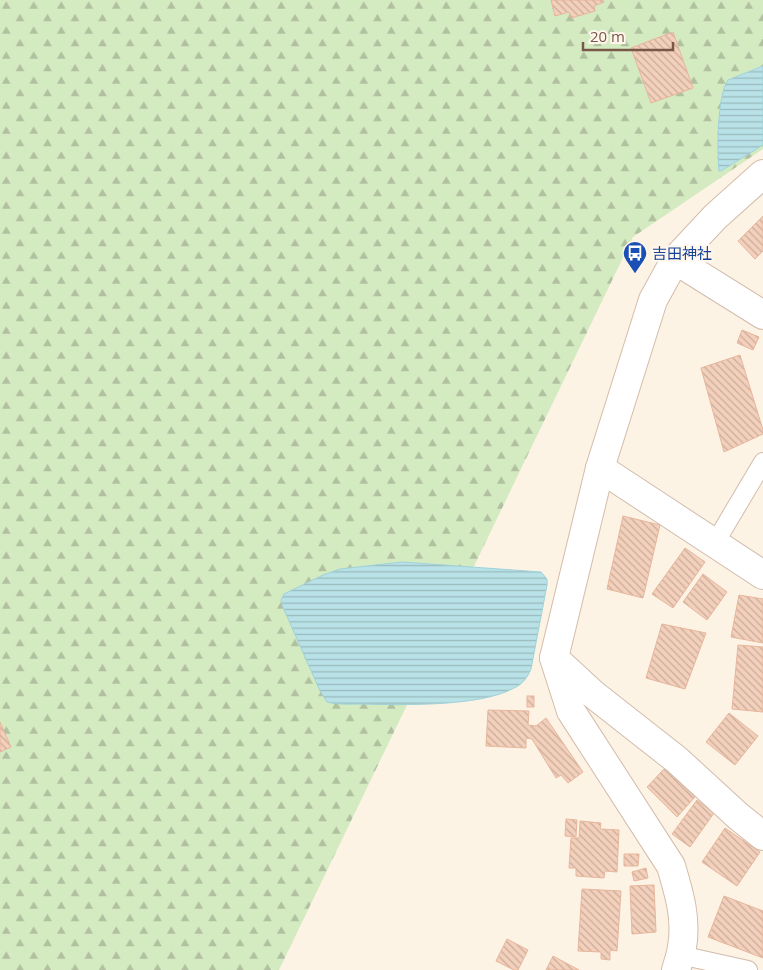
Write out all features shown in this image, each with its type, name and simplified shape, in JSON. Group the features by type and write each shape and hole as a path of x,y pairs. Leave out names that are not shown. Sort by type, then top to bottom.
{"street":[{"path":"678,963 682,948 683,924 680,896 670,866 571,711 554,658 600,468 654,300 675,260 715,216 763,174"},
{"path":"675,260 763,315"},
{"path":"600,468 763,575"},
{"path":"554,658 593,694 677,760 763,836"}],"lane":[{"path":"715,544 763,462"},
{"path":"678,963 748,970"}],"green space":[{"path":"0,0 763,0 763,149 633,237 279,970 0,970"}],"water":[{"path":"763,66 763,145 719,171 719,124 724,88 728,80"},
{"path":"402,562 541,572 547,579 547,585 531,669 522,683 499,694 461,702 397,705 336,704 327,702 320,691 282,605 281,600 284,594 340,569"}],"building":[{"path":"551,0 603,0 604,2 594,6 595,11 571,18 569,12 555,16"},
{"path":"673,32 693,88 651,103 631,48"},
{"path":"763,216 763,251 755,259 738,241"},
{"path":"742,330 759,337 753,350 737,343"},
{"path":"740,355 763,434 724,452 701,368"},
{"path":"623,516 660,525 643,598 607,589"},
{"path":"685,548 705,562 673,608 652,594"},
{"path":"703,574 727,592 707,620 683,602"},
{"path":"739,595 763,599 763,643 731,637"},
{"path":"662,624 706,633 685,689 646,678"},
{"path":"738,645 763,647 763,712 732,709"},
{"path":"527,696 534,696 534,707 527,707"},
{"path":"488,710 529,711 528,725 536,726 546,718 583,772 568,783 561,775 556,778 532,739 526,738 526,748 486,746"},
{"path":"729,713 758,736 735,765 706,742"},
{"path":"0,722 11,747 0,752"},
{"path":"665,768 695,797 677,817 647,787"},
{"path":"697,800 714,813 690,847 672,834"},
{"path":"566,819 577,820 576,837 565,836"},
{"path":"580,821 601,823 600,829 619,830 617,872 605,871 604,878 576,876 576,868 569,868 571,838 579,838"},
{"path":"725,828 760,852 737,886 702,862"},
{"path":"624,854 639,854 638,866 624,866"},
{"path":"646,868 648,878 634,881 632,872"},
{"path":"654,885 656,932 632,934 630,886"},
{"path":"582,889 621,891 617,951 610,950 610,960 601,959 601,952 578,951"},
{"path":"724,896 763,911 763,958 708,937"},
{"path":"507,939 528,950 518,970 514,970 496,961"},
{"path":"553,956 579,970 546,970"}],"place":[{"name":"吉田神社","path":"635,274"}]}
